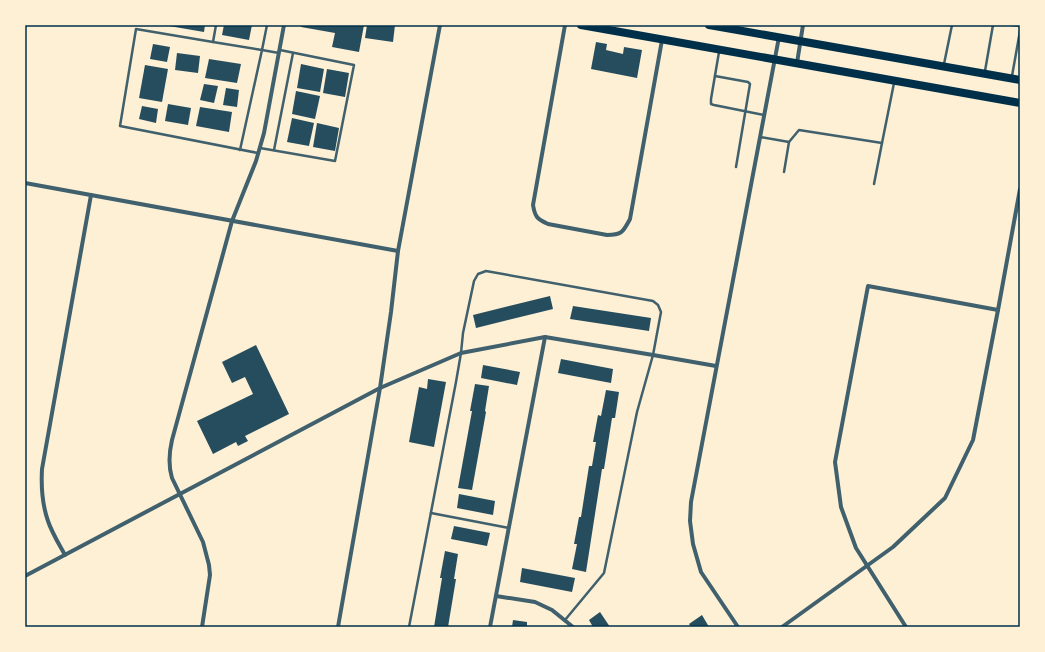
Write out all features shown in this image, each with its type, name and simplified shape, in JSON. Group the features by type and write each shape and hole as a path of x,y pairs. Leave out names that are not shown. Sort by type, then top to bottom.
{"main road":[{"path":"581,25 1020,102"},
{"path":"710,25 1016,79"}],"street":[{"path":"202,627 210,575 210,565 203,542 172,478 169,467 169,453 232,221 260,148 284,25"},
{"path":"338,627 380,388 398,250 440,25"},
{"path":"565,25 533,205 534,214 539,220 548,224 607,235 617,235 624,231 630,219 662,39"},
{"path":"797,63 803,25"},
{"path":"738,627 701,572 693,544 690,521 691,502 779,37"},
{"path":"25,183 398,250"},
{"path":"782,627 893,548 945,498 973,440 1020,189"},
{"path":"64,555 50,527 44,508 41,484 42,469 91,195"},
{"path":"906,627 856,548 841,507 835,462 868,286 998,310"},
{"path":"25,576 380,388 461,353 545,337 716,366"},
{"path":"490,627 545,337"},
{"path":"496,596 535,602 552,610 573,627"}],"lane":[{"path":"213,42 216,25"},
{"path":"240,150 267,25"},
{"path":"944,66 952,25"},
{"path":"984,74 993,25"},
{"path":"1012,25 1020,26"},
{"path":"258,154 120,126 136,29 262,50 293,53 354,65 335,161 260,148"},
{"path":"1016,79 1020,31"},
{"path":"720,49 711,104 765,115"},
{"path":"274,150 293,53"},
{"path":"715,76 748,82 750,84 736,167"},
{"path":"874,184 894,80"},
{"path":"784,172 789,142 799,130 882,143"},
{"path":"760,137 789,142"},
{"path":"409,627 461,353 463,333 474,281 478,274 486,271 653,301 658,305 661,312 653,355 637,412 604,573 565,620"},
{"path":"431,512 509,528"}],"building":[{"path":"169,25 205,25 204,32"},
{"path":"224,25 252,25 249,40 222,35"},
{"path":"301,25 364,25 359,52 332,47 335,33 301,27"},
{"path":"367,25 395,25 393,42 365,38"},
{"path":"596,42 607,44 606,50 623,54 624,47 642,50 637,78 591,69"},
{"path":"153,44 170,47 167,62 150,59"},
{"path":"177,53 200,56 198,73 175,70"},
{"path":"209,59 241,64 237,83 205,78"},
{"path":"301,64 324,69 320,92 297,88"},
{"path":"145,65 168,69 162,102 139,98"},
{"path":"327,69 349,73 345,97 323,93"},
{"path":"204,84 218,86 214,103 200,100"},
{"path":"226,88 239,90 237,107 223,105"},
{"path":"296,91 320,96 315,119 292,114"},
{"path":"168,104 191,108 188,125 165,121"},
{"path":"142,106 158,109 156,123 139,119"},
{"path":"200,107 232,112 229,132 196,126"},
{"path":"292,118 314,123 309,146 287,142"},
{"path":"317,123 339,128 335,151 313,147"},
{"path":"550,296 553,309 476,328 473,315"},
{"path":"573,306 651,318 649,331 570,319"},
{"path":"256,345 289,414 245,436 248,441 238,446 236,442 213,454 197,421 253,394 245,377 232,383 222,362"},
{"path":"561,359 613,369 611,383 558,373"},
{"path":"483,365 520,372 517,385 481,378"},
{"path":"428,379 446,382 434,447 409,442 419,387 427,389"},
{"path":"475,384 489,386 486,412 472,490 458,488 472,411 470,411"},
{"path":"606,390 619,392 615,418 612,418 604,469 602,469 586,572 572,569 577,544 574,544 579,517 581,517 589,466 592,466 596,442 593,442 598,415 601,416"},
{"path":"459,494 495,501 493,515 457,508"},
{"path":"454,526 490,533 487,546 451,539"},
{"path":"445,551 458,554 454,579 456,579 448,627 434,627 442,578 440,578"},
{"path":"522,568 575,578 572,592 520,582"},
{"path":"600,612 610,627 593,627 589,620"},
{"path":"702,615 709,627 691,627 689,624"},
{"path":"513,620 527,622 527,627 512,627"}]}
